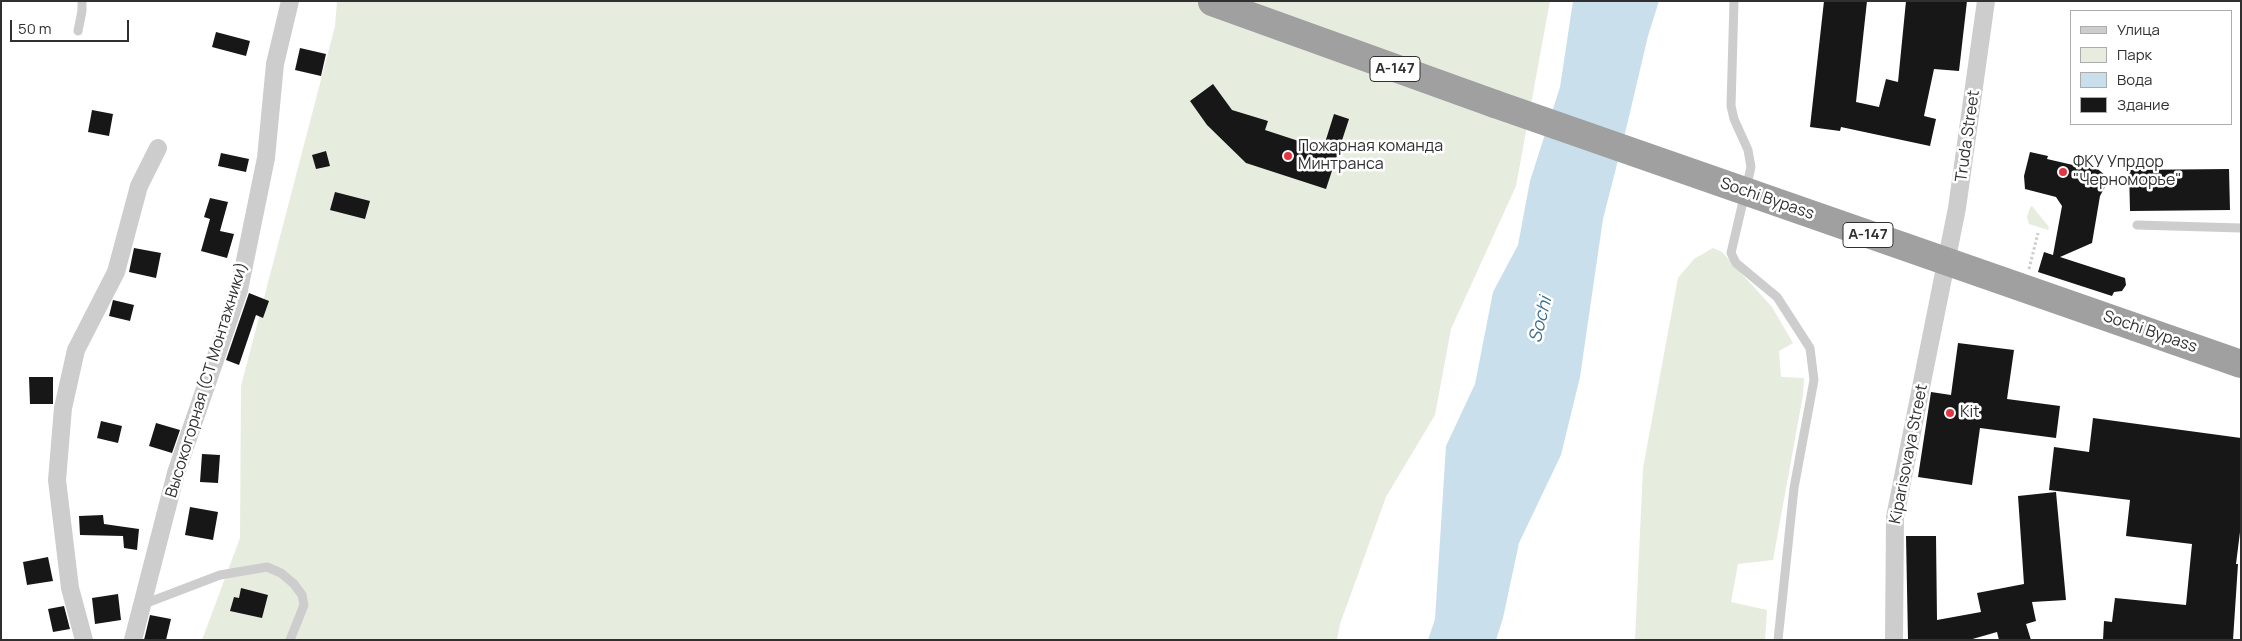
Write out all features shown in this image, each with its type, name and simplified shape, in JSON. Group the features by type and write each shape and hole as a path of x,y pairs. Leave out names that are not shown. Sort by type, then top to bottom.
{"highway":[{"name":"Sochi Bypass","path":"1212,2 1294,33 2241,364"}],"street":[{"name":"Высокогорная (СТ Монтажники)","path":"133,640 144,604 176,473 239,290 266,158 275,64 290,1"},
{"name":"Truda Street","path":"1946,270 1957,208 1986,1"},
{"path":"84,640 70,588 58,480 63,408 76,350 116,272 139,186 158,148"},
{"name":"Kiparisovaya Street","path":"1894,640 1895,517 1946,270"}],"lane":[{"path":"78,31 82,1"},
{"path":"1734,1 1731,106 1734,119 1748,150 1751,167 1731,253 1736,264 1777,296 1810,348 1814,380 1794,488 1778,640"},
{"path":"2137,225 2241,228"},
{"path":"144,604 220,575 267,567 281,573 302,594 304,605 290,640"}],"green space":[{"path":"337,1 1550,1 1516,186 1451,329 1435,415 1386,497 1340,624 1337,640 202,640 240,538 241,386 335,26"},
{"path":"2032,206 2049,227 2048,230 2029,224 2027,217"},
{"path":"1713,248 1722,252 1772,307 1793,343 1779,351 1781,377 1804,378 1803,395 1773,560 1738,564 1731,602 1767,610 1765,640 1635,640 1643,468 1678,278 1694,259"}],"water":[{"name":"Sochi","path":"1573,1 1659,1 1648,36 1603,219 1580,377 1561,455 1519,543 1503,618 1496,640 1428,640 1435,619 1446,446 1475,384 1493,292 1518,245 1530,181 1560,87"}],"building":[{"path":"1824,1 1867,1 1856,102 1879,107 1886,79 1898,82 1906,1 1967,1 1959,71 1934,69 1924,116 1936,119 1930,146 1841,127 1840,131 1810,127"},
{"path":"216,32 250,41 246,56 212,47"},
{"path":"300,48 326,54 321,76 295,70"},
{"name":"Пожарная команда Минтранса","path":"1213,84 1232,110 1268,121 1265,130 1323,149 1334,114 1349,119 1326,189 1246,163 1207,125 1190,101"},
{"path":"92,110 113,114 109,136 88,132"},
{"path":"326,151 330,166 316,169 312,155"},
{"path":"2030,152 2048,156 2047,159 2086,168 2095,167 2105,175 2107,183 2100,196 2092,243 2060,257 2125,278 2126,285 2122,291 2114,292 2112,296 2038,272 2044,252 2053,255 2062,206 2056,197 2025,189 2024,176"},
{"path":"221,153 249,159 246,172 218,166"},
{"path":"2229,169 2230,210 2130,211 2129,170"},
{"path":"335,192 370,201 365,219 330,210"},
{"path":"210,198 228,202 220,231 234,234 227,258 201,251 210,219 204,217"},
{"path":"134,248 161,253 156,278 129,272"},
{"path":"249,293 269,301 263,318 256,315 239,365 226,360"},
{"path":"113,300 134,305 130,321 109,316"},
{"path":"1958,343 2014,350 2007,399 2060,406 2056,438 1980,428 1972,485 1918,477 1931,392 1951,395"},
{"path":"29,377 53,377 53,404 30,404"},
{"path":"2093,418 2241,438 2241,524 2236,564 2238,564 2233,640 2103,640 2104,621 2112,622 2115,598 2186,605 2192,544 2126,536 2130,500 2049,490 2054,447 2089,452"},
{"path":"101,421 122,426 118,443 97,438"},
{"path":"156,423 180,430 172,453 149,446"},
{"path":"202,454 220,455 218,483 200,482"},
{"path":"2056,492 2066,600 2032,602 2036,621 2026,624 2031,640 1999,640 1997,632 1969,640 1908,640 1906,536 1936,536 1937,620 1981,612 1977,593 2024,584 2018,496"},
{"path":"190,507 218,512 213,540 185,535"},
{"path":"103,515 104,524 139,529 137,550 124,548 123,536 80,535 79,516"},
{"path":"48,557 53,581 27,585 23,562"},
{"path":"241,588 268,595 262,618 230,611 234,597 239,598"},
{"path":"118,594 121,620 95,624 92,598"},
{"path":"64,606 70,629 53,632 48,609"},
{"path":"150,615 171,619 166,640 144,640"}],"place":[{"name":"Пожарная команда Минтранса","path":"1288,156"},
{"name":"ФКУ Упрдор \"Черноморье\"","path":"2063,172"},
{"name":"Kit","path":"1950,413"}]}
